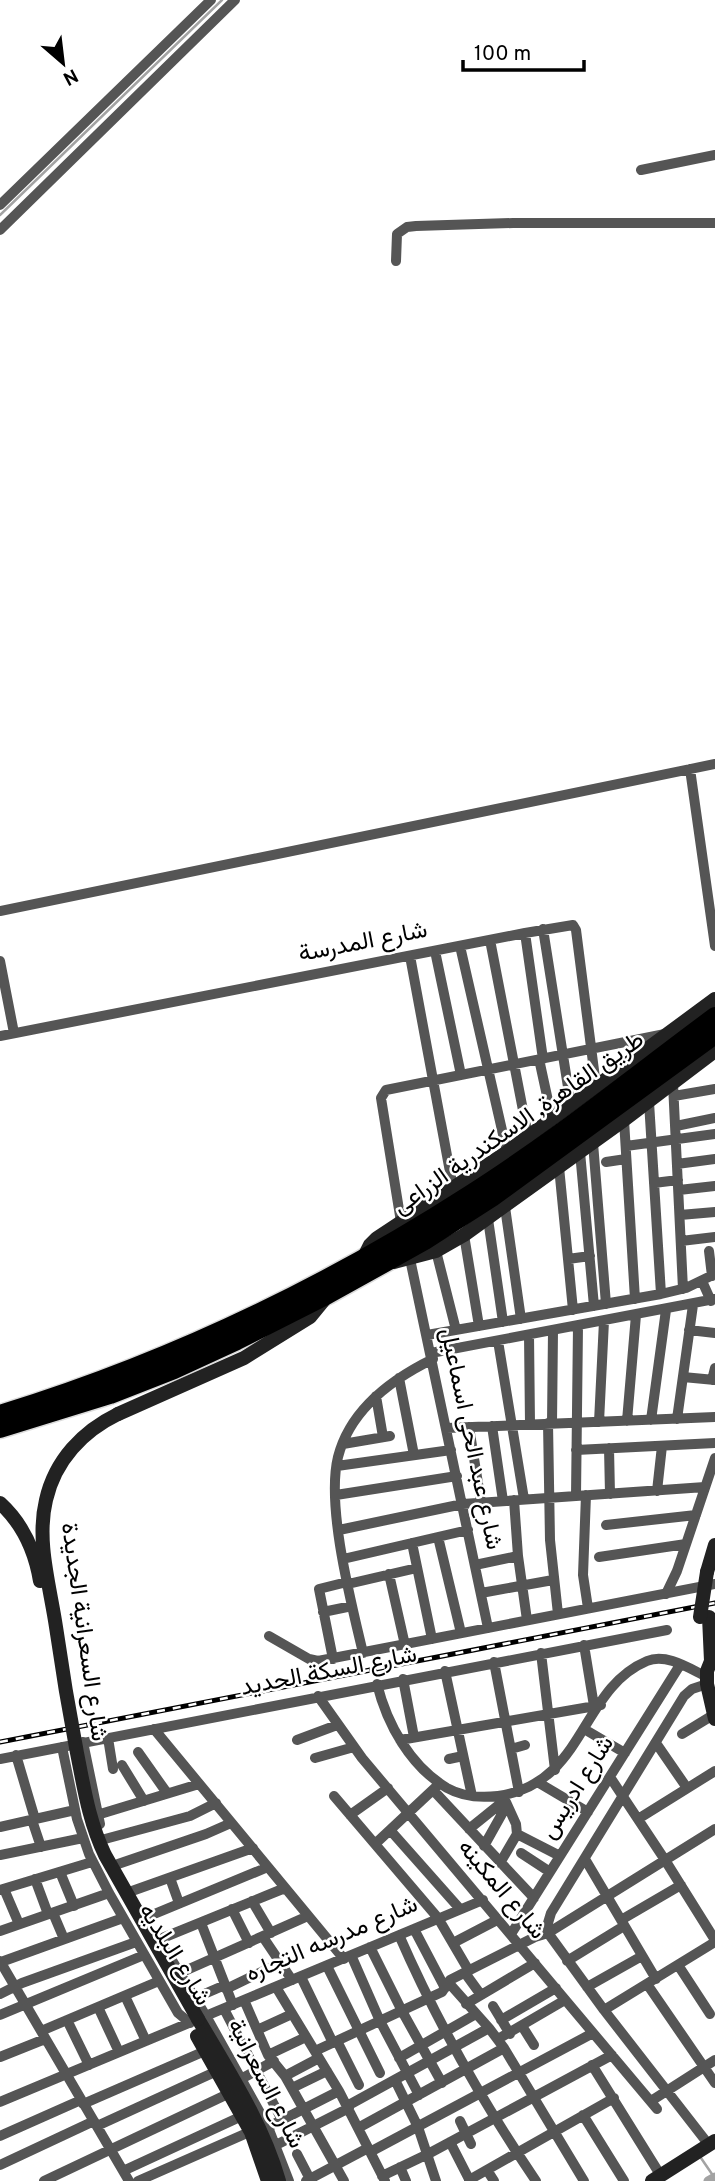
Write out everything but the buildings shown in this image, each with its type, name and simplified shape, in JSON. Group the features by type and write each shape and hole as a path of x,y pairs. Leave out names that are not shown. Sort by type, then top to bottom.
{"highway":[{"name":"طريق القاهرة, الاسكندرية الزراعى","path":"0,1414 106,1379 177,1350 246,1319 365,1257 482,1186 715,1016"},
{"name":"طريق القاهرة, الاسكندرية الزراعى","path":"0,1429 110,1395 161,1375 237,1341 328,1295 455,1223 715,1035"}],"street":[{"path":"0,205 211,0"},
{"path":"0,230 235,0"},
{"path":"641,170 715,156"},
{"path":"396,261 397,234 407,227 513,223 715,223"},
{"path":"0,911 715,764"},
{"path":"690,769 715,947"},
{"name":"شارع المدرسة","path":"0,1036 543,929 575,927 596,1086"},
{"path":"543,929 570,1106"},
{"path":"525,933 541,1059 552,1119"},
{"path":"490,940 528,1136"},
{"path":"460,946 507,1152"},
{"path":"435,951 461,1075"},
{"path":"410,956 453,1188"},
{"path":"0,961 14,1033"},
{"path":"365,1257 373,1241 507,1152 715,999"},
{"path":"401,1222 382,1098 386,1090 669,1033"},
{"path":"382,1265 436,1251 464,1235 649,1102 673,1090 715,1051"},
{"path":"673,1090 715,1089"},
{"path":"673,1090 684,1288 690,1306 677,1419"},
{"path":"649,1102 661,1294"},
{"path":"676,1126 715,1118"},
{"path":"624,1120 635,1299"},
{"path":"626,1146 715,1134"},
{"path":"586,1148 594,1306"},
{"path":"586,1148 606,1304"},
{"path":"606,1162 626,1159"},
{"path":"677,1164 715,1159"},
{"path":"559,1167 573,1310"},
{"path":"654,1182 715,1185"},
{"path":"505,1207 521,1319"},
{"path":"680,1215 715,1212"},
{"path":"488,1219 503,1322"},
{"path":"464,1235 479,1326"},
{"path":"681,1241 715,1237"},
{"path":"436,1251 456,1330"},
{"path":"363,1653 338,1530 337,1466 343,1444 356,1421 376,1396 432,1356 714,1301 709,1251"},
{"path":"568,1259 590,1256"},
{"name":"شارع عبد الحى اسماعيل","path":"410,1259 488,1628"},
{"path":"427,1335 661,1294 710,1277"},
{"name":"شارع السعرانية الجديدة","path":"198,2019 105,1855 93,1826 65,1690 43,1545 43,1516 46,1501 63,1460 93,1428 118,1413 244,1358 310,1317 328,1295"},
{"path":"652,1420 666,1310"},
{"path":"627,1420 636,1315"},
{"path":"599,1422 604,1321"},
{"path":"578,1326 576,1450 587,1608"},
{"path":"689,1330 715,1333"},
{"path":"553,1331 550,1498 553,1580 558,1614"},
{"path":"529,1335 530,1424"},
{"path":"498,1341 513,1425 518,1556 527,1620"},
{"path":"682,1377 714,1380 715,1368"},
{"path":"399,1377 414,1455"},
{"path":"343,1444 386,1436 376,1396"},
{"path":"447,1428 715,1417"},
{"path":"492,1426 514,1500"},
{"path":"469,1427 481,1502"},
{"path":"576,1450 715,1444"},
{"path":"657,1491 662,1446"},
{"path":"609,1448 610,1494"},
{"path":"337,1466 451,1450"},
{"path":"666,1594 674,1579 715,1458"},
{"path":"336,1495 457,1476"},
{"path":"338,1530 463,1504 705,1487"},
{"name":"شارع السعرانية الجديدة","path":"0,1503 22,1528 38,1569 56,1690 85,1830 96,1858 198,2019"},
{"path":"606,1525 696,1515"},
{"path":"344,1559 468,1530"},
{"path":"438,1537 461,1633"},
{"path":"412,1543 432,1639"},
{"path":"599,1557 686,1544"},
{"path":"682,1734 714,1718 702,1662 715,1545"},
{"path":"475,1565 518,1556"},
{"path":"333,1659 319,1589 417,1567"},
{"path":"389,1574 405,1644"},
{"name":"شارع السكة الحديد","path":"269,1636 311,1660 333,1659 666,1594 712,1577"},
{"path":"481,1592 553,1580"},
{"path":"323,1612 352,1606"},
{"path":"592,2066 614,2098 657,2178 712,2143 604,2010 548,1933 551,1913 686,1693 707,1677 713,1651 708,1622"},
{"name":"شارع السكة الحديد","path":"0,1759 667,1630"},
{"path":"584,1645 597,1705"},
{"path":"541,1653 555,1770"},
{"path":"469,1829 505,1800 539,1783 555,1770 584,1729 597,1705 619,1681 649,1660 659,1658 707,1677"},
{"path":"494,1662 519,1792"},
{"name":"شارع ادريس","path":"511,1934 681,1665"},
{"path":"445,1671 472,1796"},
{"path":"403,1679 414,1737"},
{"path":"377,1684 387,1716 400,1740 469,1829 534,1898"},
{"name":"شارع المكينه","path":"318,1696 337,1725 408,1813 654,2105 667,2090"},
{"path":"400,1740 597,1705"},
{"path":"297,1740 337,1725"},
{"path":"154,1729 285,1888 348,1957 419,2095"},
{"path":"584,1729 625,1753"},
{"path":"108,1738 118,1767 144,1801"},
{"name":"شارع السعرانية","path":"83,1742 97,1815 105,1839 132,1891 195,1998 198,2019 241,2078 260,2129 276,2145 289,2181"},
{"path":"656,1743 687,1788"},
{"path":"511,1749 525,1745"},
{"name":"شارع البلديه","path":"62,1746 75,1810 92,1862 180,2016 198,2019"},
{"path":"315,1758 354,1747"},
{"path":"138,1752 167,1793"},
{"path":"16,1755 41,1847"},
{"path":"449,1759 463,1756"},
{"path":"638,1819 715,1771"},
{"path":"604,2010 715,1941 610,1777"},
{"path":"97,1815 199,1783"},
{"path":"539,1783 588,1812"},
{"path":"437,1786 461,1794 505,1800"},
{"path":"375,1844 437,1786"},
{"path":"350,1815 388,1788"},
{"path":"334,1796 438,1918 481,1995"},
{"path":"500,1863 517,1834 516,1824 505,1800"},
{"path":"484,1846 505,1800"},
{"path":"105,1839 190,1816 216,1803"},
{"path":"0,1827 75,1810"},
{"path":"118,1864 232,1823"},
{"path":"285,2076 335,2042 427,1999 467,1972 520,1944 548,1933 715,1829"},
{"path":"390,1830 460,1909"},
{"path":"517,1834 560,1856"},
{"path":"0,1855 83,1838"},
{"path":"132,1891 253,1848"},
{"path":"521,1853 550,1872"},
{"path":"585,1859 642,1956 651,1981 715,2082"},
{"path":"19,1924 2,1889 92,1862"},
{"path":"147,1917 268,1867"},
{"path":"60,1872 74,1906"},
{"path":"170,1878 179,1903"},
{"path":"35,1880 64,1939"},
{"path":"568,1961 681,1885"},
{"path":"160,1939 285,1888"},
{"path":"0,1931 109,1894"},
{"name":"شارع مدرسه التجاره","path":"0,2102 483,1900"},
{"path":"252,1901 280,1963 296,1979 359,2085"},
{"path":"232,1909 249,1943"},
{"path":"180,1973 309,1916"},
{"path":"123,1918 0,1962 3,1974 15,1987 125,2178 242,2116"},
{"path":"453,1943 499,1919"},
{"path":"201,1923 226,1987 229,2007 256,2071 282,2120"},
{"path":"414,1929 446,1985 476,2014 501,2044 584,2181"},
{"path":"398,1935 427,1999 465,2070 536,2181"},
{"path":"0,1994 136,1942"},
{"path":"370,1947 442,2083"},
{"path":"0,2015 145,1955"},
{"path":"587,1987 642,1956"},
{"path":"195,1998 280,1963"},
{"path":"466,2004 535,1963"},
{"path":"678,1965 710,2014"},
{"path":"327,1966 380,2073"},
{"path":"0,2057 67,2020 159,1981"},
{"path":"276,1987 339,2091 384,2178 612,2055"},
{"path":"501,2020 556,1988"},
{"path":"125,1996 146,2041"},
{"path":"244,2000 271,2058 285,2076 344,2181"},
{"path":"358,2128 465,2070 501,2044 510,2034 565,2000"},
{"path":"493,2006 510,2034"},
{"path":"99,2007 119,2052"},
{"path":"257,2030 292,2014"},
{"path":"399,2058 476,2014"},
{"name":"شارع البلديه","path":"198,2019 205,2051 242,2116 260,2129 268,2181"},
{"name":"شارع البلديه","path":"198,2019 260,2129 278,2181"},
{"path":"67,2020 89,2065"},
{"path":"522,2026 534,2045"},
{"path":"276,2145 489,2028"},
{"path":"297,2154 309,2180 418,2127 593,2033"},
{"path":"241,2078 306,2037"},
{"path":"0,2136 205,2051"},
{"path":"667,2090 715,2060"},
{"path":"0,2165 217,2071"},
{"path":"292,2088 327,2071"},
{"path":"395,2080 418,2127 436,2181"},
{"path":"566,2080 572,2090"},
{"path":"138,2181 282,2120 339,2091"},
{"path":"44,2181 230,2093"},
{"path":"456,2181 469,2179 487,2170 614,2098"},
{"path":"583,2115 624,2181"},
{"path":"460,2121 471,2144"},
{"path":"450,2142 469,2179"},
{"path":"400,2167 406,2181"},
{"path":"487,2170 494,2181"}],"waterway":[{"path":"0,215 222,0"},
{"path":"701,2158 714,2177"},
{"path":"708,2181 715,2177"}],"railway":[{"path":"0,1742 715,1603"}]}
